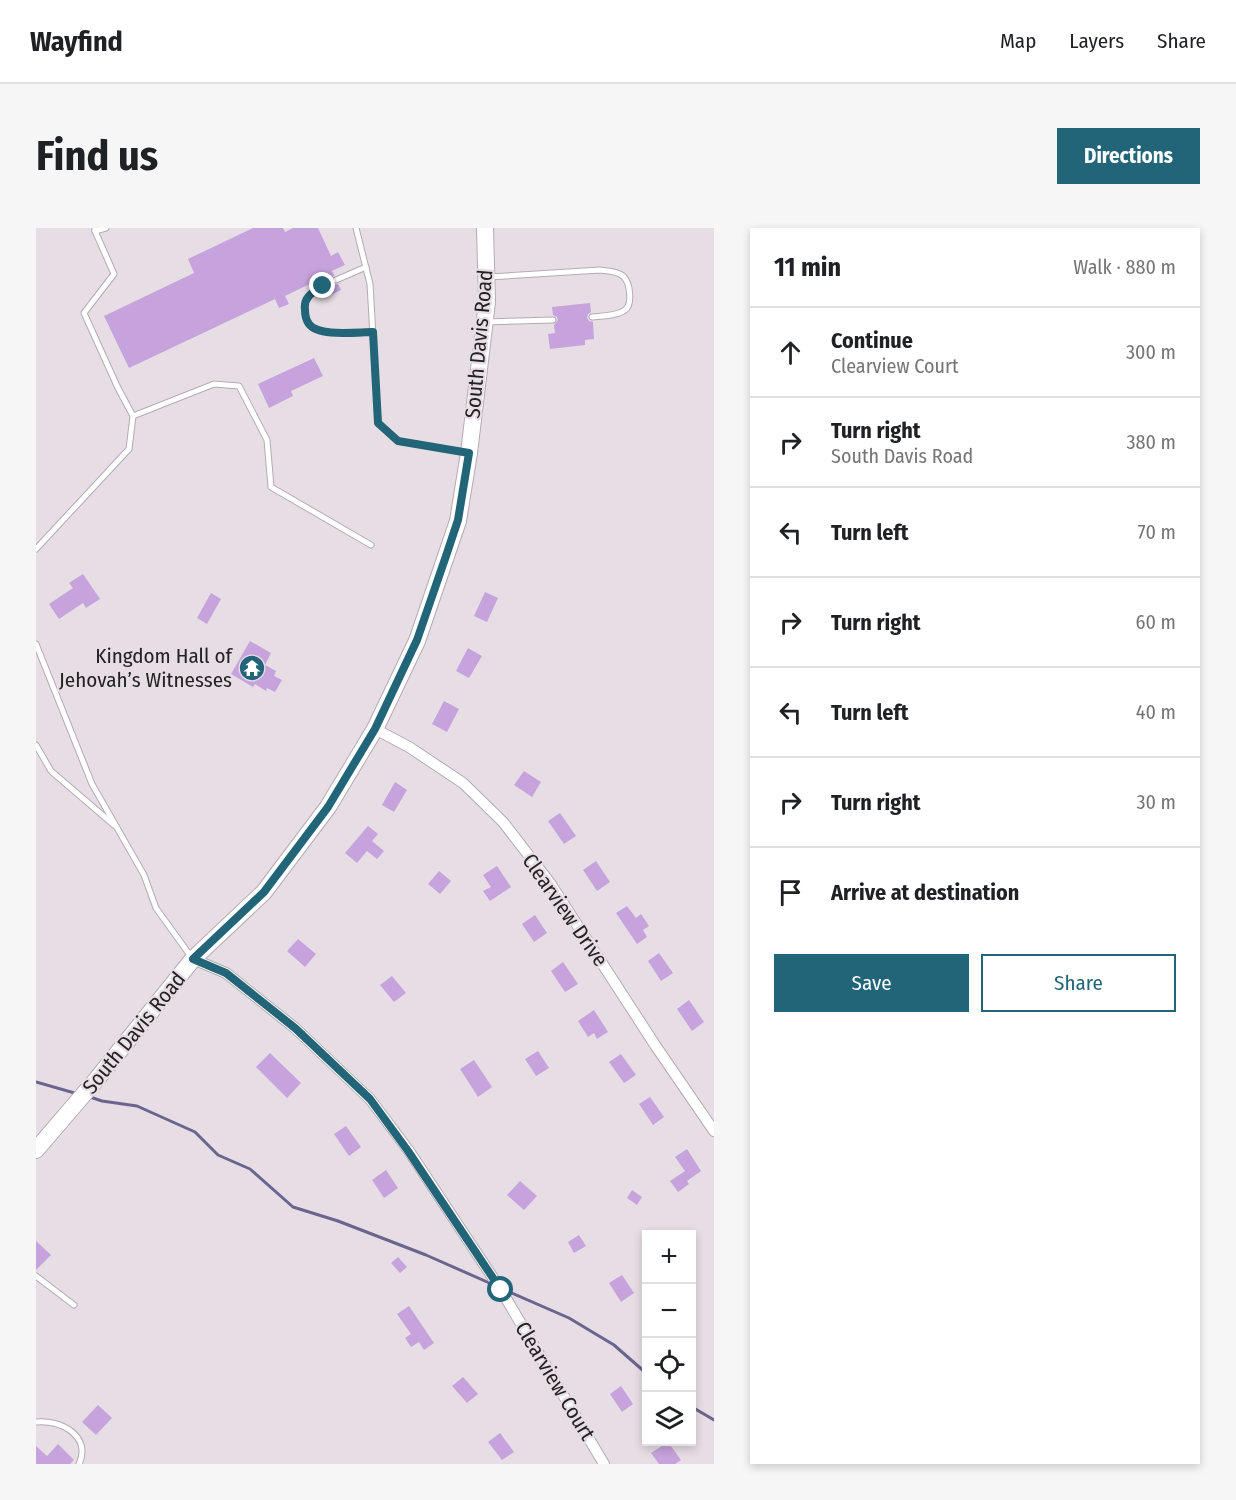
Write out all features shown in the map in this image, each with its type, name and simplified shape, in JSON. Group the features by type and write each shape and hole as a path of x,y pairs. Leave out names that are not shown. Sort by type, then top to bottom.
{"main road":[{"name":"South Davis Road","path":"36,1150 96,1080 193,959 264,892 328,807 375,729 417,640 458,520 469,453 487,302 485,228"}],"street":[{"name":"Clearview Drive","path":"375,729 409,747 463,783 503,822 550,883 714,1131"},
{"name":"Clearview Court","path":"193,959 226,973 295,1028 370,1099 408,1151 501,1290 604,1464"}],"lane":[{"path":"36,549 129,449 133,416 84,313 114,274 95,230 106,228"},
{"path":"356,228 370,284 378,423 398,441 469,453"},
{"path":"336,280 366,267"},
{"path":"487,277 600,270 622,275 628,284 630,304 626,310 616,314 592,317"},
{"path":"323,286 305,300 306,318 309,324 325,332 373,332"},
{"path":"485,322 553,320"},
{"path":"133,416 214,384 239,386 267,440 271,487 371,545"},
{"path":"36,644 93,784 144,875 156,908 193,959"},
{"path":"36,661 41,656"},
{"path":"36,745 51,771 117,827"},
{"path":"36,1276 74,1305"},
{"path":"36,1422 45,1421 68,1428 79,1438 83,1457 79,1464"}],"building":[{"path":"253,228 283,228 285,232 293,228 318,228 331,256 338,252 345,265 332,271 334,275 332,282 335,285 338,284 341,290 328,296 325,290 327,284 321,282 320,279 285,296 289,304 279,308 275,299 129,368 104,316 194,273 188,259"},
{"path":"590,303 591,312 587,318 593,322 594,339 585,340 585,345 550,349 548,334 555,333 554,325 558,320 553,315 552,307"},
{"path":"314,358 323,376 291,391 293,396 269,408 258,384"},
{"path":"83,574 100,599 86,608 83,603 59,619 49,604 73,588 69,583"},
{"path":"485,592 498,598 487,622 474,616"},
{"path":"211,593 221,599 207,624 197,618"},
{"name":"Kingdom Hall of Jehovah’s Witnesses","path":"250,641 271,653 265,665 276,671 274,676 282,680 275,692 267,688 266,691 255,684 253,687 231,674"},
{"path":"468,648 482,656 469,678 456,671"},
{"path":"444,701 459,709 447,732 432,724"},
{"path":"524,771 541,782 532,797 514,785"},
{"path":"395,782 407,790 394,812 382,805"},
{"path":"560,813 576,836 564,844 548,821"},
{"path":"368,826 378,834 372,841 384,851 377,859 367,851 357,863 345,853"},
{"path":"596,861 610,882 597,891 583,870"},
{"path":"497,866 511,887 490,901 483,891 491,887 483,875"},
{"path":"439,871 451,881 440,894 428,884"},
{"path":"627,906 636,918 641,914 649,926 643,930 647,937 637,944 616,913"},
{"path":"535,915 547,933 534,942 522,924"},
{"path":"298,939 316,954 305,967 287,951"},
{"path":"659,953 673,973 661,981 648,961"},
{"path":"563,962 578,984 565,992 551,971"},
{"path":"392,976 406,993 394,1002 380,985"},
{"path":"689,1000 704,1022 692,1031 677,1009"},
{"path":"594,1010 608,1032 597,1039 594,1033 588,1037 578,1021"},
{"path":"538,1051 549,1068 536,1076 525,1059"},
{"path":"270,1053 301,1083 287,1098 256,1067"},
{"path":"621,1054 636,1075 624,1083 609,1062"},
{"path":"474,1060 492,1087 478,1097 460,1069"},
{"path":"650,1097 664,1117 653,1125 639,1104"},
{"path":"346,1126 361,1147 349,1156 334,1134"},
{"path":"687,1149 701,1171 687,1181 689,1184 678,1192 670,1181 685,1171 675,1157"},
{"path":"386,1170 398,1188 384,1198 372,1180"},
{"path":"520,1181 537,1196 524,1210 507,1195"},
{"path":"632,1190 642,1197 637,1205 627,1198"},
{"path":"579,1235 586,1246 574,1253 568,1242"},
{"path":"36,1241 51,1255 36,1270"},
{"path":"398,1257 407,1267 400,1273 391,1263"},
{"path":"622,1275 634,1293 621,1302 609,1283"},
{"path":"409,1306 434,1343 424,1350 419,1342 411,1347 405,1338 411,1334 397,1314"},
{"path":"463,1377 478,1394 467,1403 452,1386"},
{"path":"621,1386 633,1404 622,1412 610,1394"},
{"path":"98,1405 112,1418 96,1435 82,1422"},
{"path":"500,1433 514,1452 502,1460 488,1442"},
{"path":"58,1444 74,1460 70,1464 36,1464 36,1446 47,1456"},
{"path":"662,1446 671,1446 681,1460 675,1464 659,1464 651,1453"}],"waterway":[{"path":"36,1082 78,1094"},
{"path":"90,1097 137,1106 195,1132 218,1155 250,1169 293,1207 338,1221 426,1255 494,1285"},
{"path":"505,1290 569,1318 614,1345 642,1370"},
{"path":"696,1409 714,1420"}],"place":[{"name":"Kingdom Hall of Jehovah’s Witnesses","path":"252,668"}],"route":[{"path":"323,286 305,300 306,318 309,324 325,332 373,332 378,423 398,441 469,453 458,520 417,640 375,729 328,807 264,892 193,959 226,973 295,1028 370,1099 408,1151 501,1290"}]}
